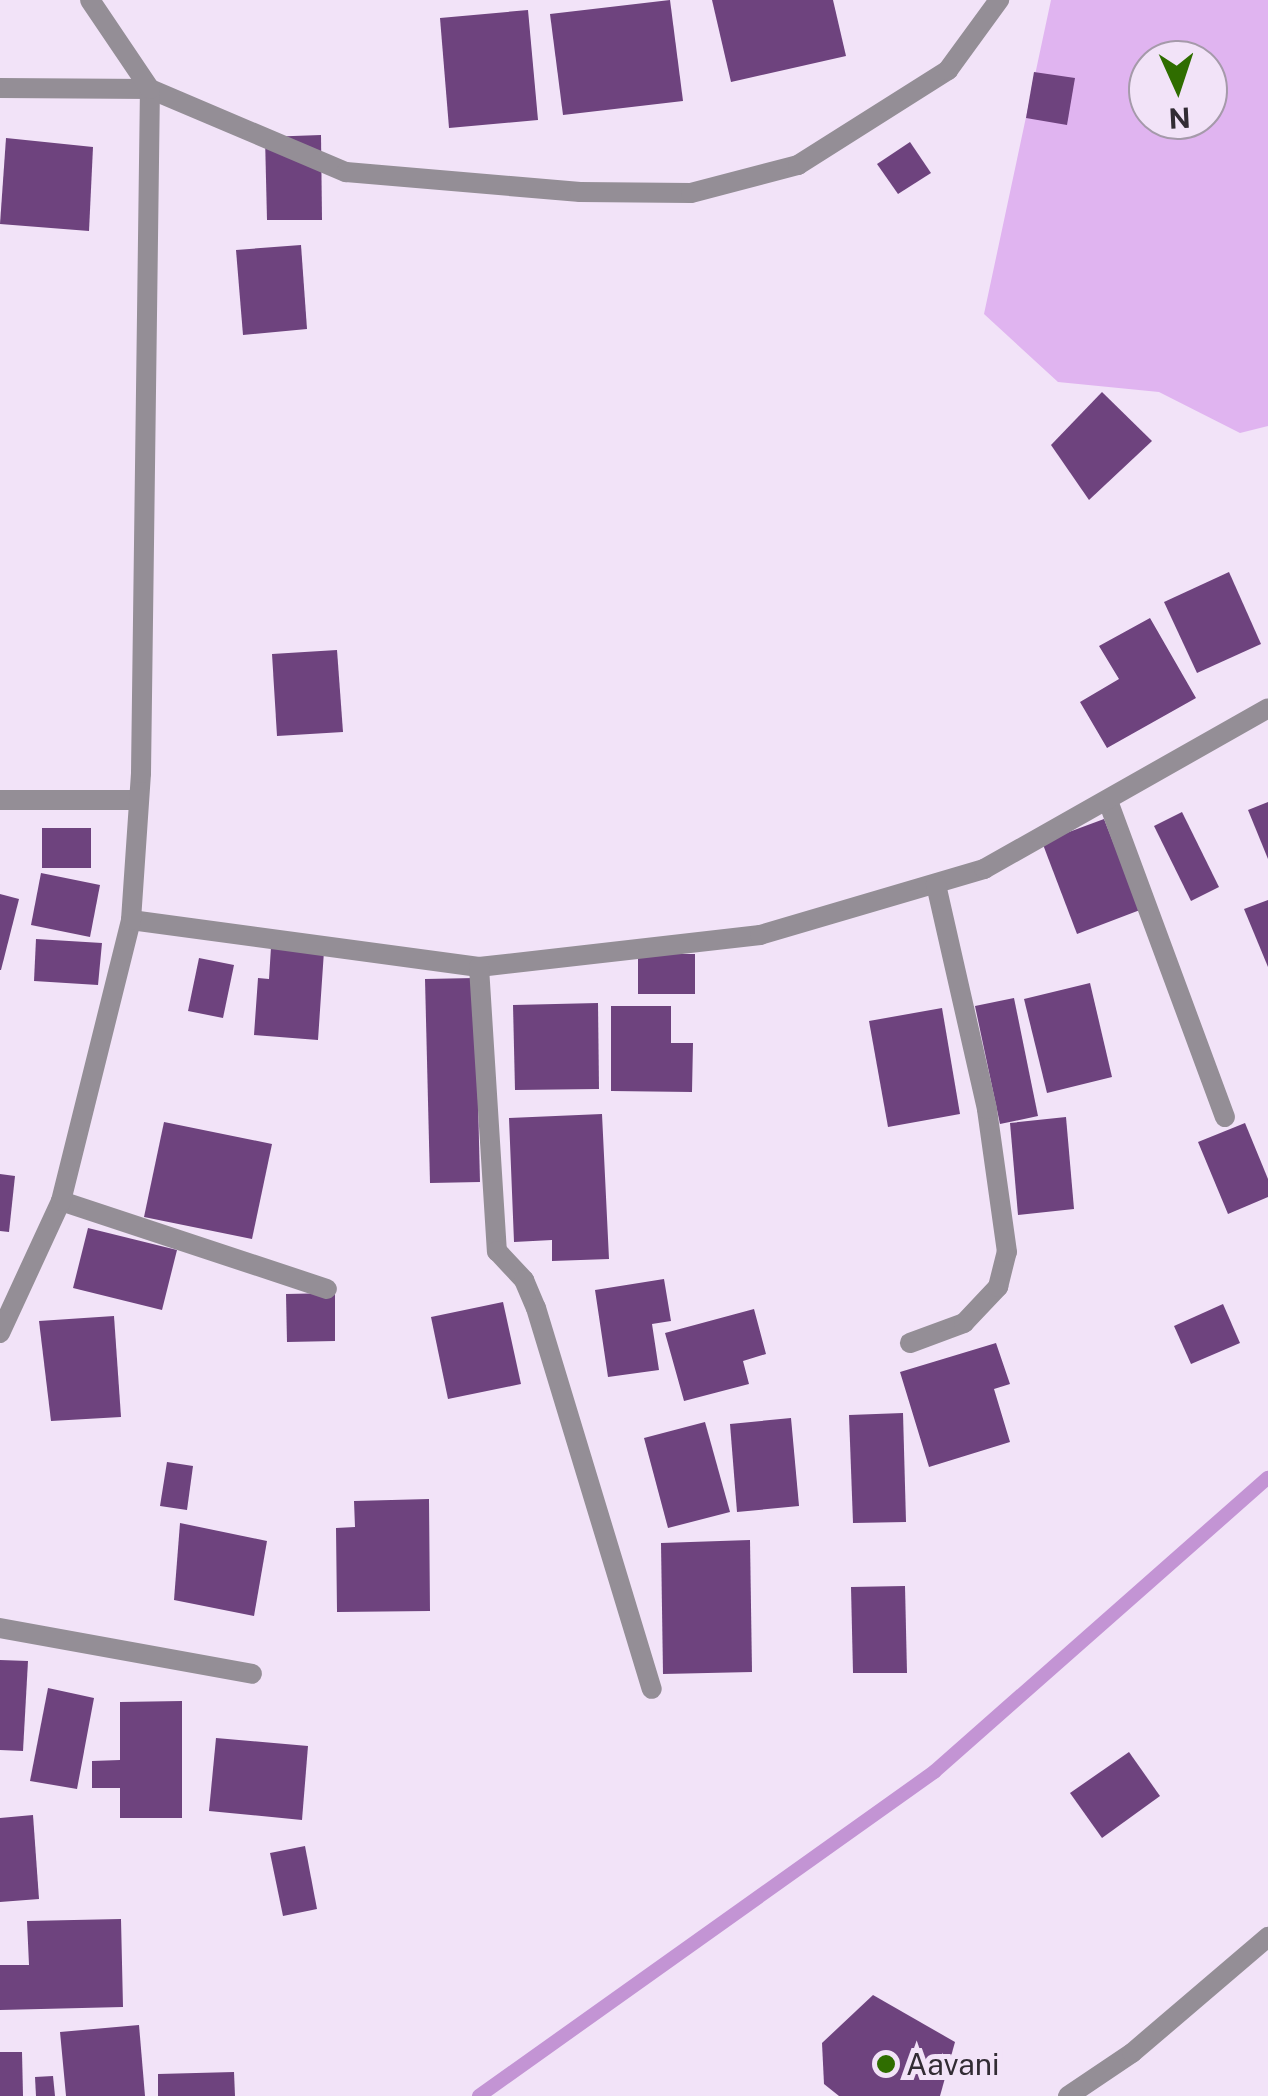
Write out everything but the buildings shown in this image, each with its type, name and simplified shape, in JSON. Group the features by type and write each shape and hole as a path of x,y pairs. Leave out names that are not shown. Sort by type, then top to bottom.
{"street":[{"path":"0,1332 61,1201 131,920 138,800 150,89 90,0"},
{"path":"0,88 150,89 346,172 580,192 690,193 798,164 948,70 999,0"},
{"path":"131,920 478,967 760,935 984,870 1268,708"},
{"path":"0,800 138,800"},
{"path":"1108,801 1225,1117"},
{"path":"910,1343 964,1324 998,1288 1007,1252 986,1109 936,884"},
{"path":"478,967 494,1238 503,1263 524,1280 536,1308 652,1689"},
{"path":"61,1201 326,1289"},
{"path":"0,1628 252,1674"},
{"path":"1068,2096 1132,2052 1268,1938"}],"shaded area":[{"path":"1051,0 1268,0 1268,426 1240,433 1159,392 1058,382 984,314"}],"waterway":[{"path":"479,2096 934,1772 1268,1478"}],"place":[{"name":"Aavani","path":"886,2064"}]}
